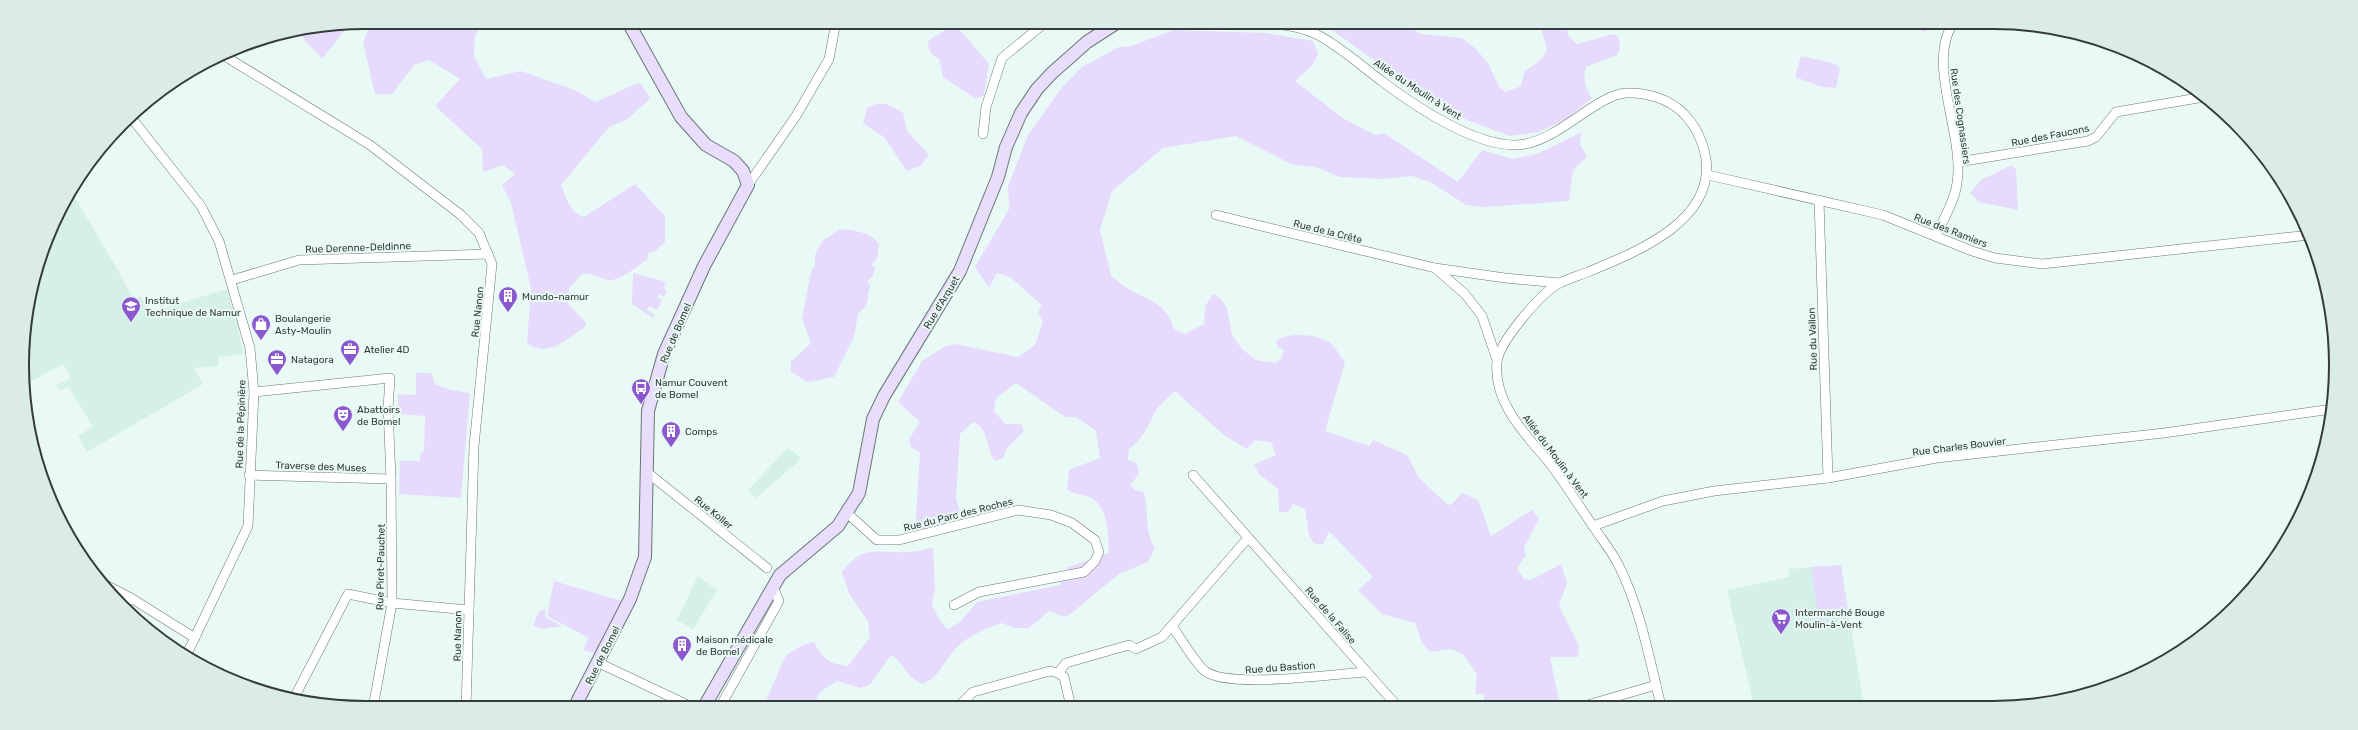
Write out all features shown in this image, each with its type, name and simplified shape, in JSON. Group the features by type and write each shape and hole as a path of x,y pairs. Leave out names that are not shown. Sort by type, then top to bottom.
{"street":[{"path":"632,29 681,117 706,145 734,161 743,171 748,185"},
{"path":"748,185 796,116 829,59 835,29"},
{"path":"984,134 986,106 1002,58 1037,29"},
{"name":"Rue d'Arquet","path":"707,701 780,574 838,526 859,493 873,419 884,396 960,271 998,177 1006,147 1021,113 1037,89 1052,73 1087,42 1107,29"},
{"name":"Allée du Moulin à Vent","path":"1296,29 1313,33 1331,43 1387,85 1445,122 1482,140 1502,146 1527,144 1548,138 1606,100 1624,93 1656,97 1684,113 1697,130 1704,149 1708,175 1702,195 1688,214 1674,227 1630,255 1559,283 1536,301 1512,333 1497,360 1503,400 1520,428 1568,487 1618,564 1627,584 1660,701"},
{"name":"Rue des Cognassiers","path":"1936,236 1957,183 1958,162 1943,63 1943,46 1949,29"},
{"name":"Rue Nanon","path":"229,58 370,145 470,223 479,233 492,264 474,446 466,701"},
{"name":"Rue des Faucons","path":"1958,162 2088,141 2096,137 2116,112 2198,98"},
{"name":"Rue de la Pépinière","path":"134,121 201,206 219,241 232,280 250,348 254,392 249,474 248,526 189,651"},
{"name":"Rue des Ramiers","path":"1708,175 1882,215 1995,258 2042,264 2303,236"},
{"name":"Rue de Bomel","path":"578,701 599,663 630,599 645,557 648,473 648,411 664,354 704,266 748,185"},
{"name":"Rue du Vallon","path":"1819,200 1828,478"},
{"name":"Rue de la Crête","path":"1216,215 1435,268 1505,278 1559,283"},
{"name":"Rue Derenne-Deldinne","path":"232,280 299,260 488,254"},
{"name":"Rue de la Crête","path":"1435,268 1465,294 1482,316 1497,360"},
{"path":"254,392 390,378 388,408 391,479"},
{"name":"Rue Charles Bouvier","path":"1593,526 1663,501 1714,491 1828,478 1937,458 2164,433 2326,410"},
{"name":"Rue Koller","path":"648,473 767,568"},
{"name":"Traverse des Muses","path":"249,474 391,479"},
{"name":"Rue de la Falise","path":"1193,475 1393,701"},
{"name":"Rue Piret-Pauchet","path":"374,701 392,603 391,479"},
{"name":"Rue du Parc des Roches","path":"847,514 877,540 899,540 1018,510 1051,515 1072,523 1095,540 1099,552 1095,560 1084,572 978,592 954,605"},
{"path":"1058,673 1066,662 1129,645 1136,649 1162,637 1248,538"},
{"path":"723,701 778,601 773,587"},
{"path":"114,589 131,598 195,638"},
{"path":"296,694 348,594 392,603 469,610"},
{"path":"127,603 131,598"},
{"name":"Rue du Bastion","path":"1172,626 1205,671 1215,676 1238,681 1366,672"},
{"path":"599,663 679,701"},
{"path":"964,701 974,692 1050,671 1058,673 1064,677 1070,701"},
{"path":"1601,701 1656,685"}],"shaded area":[{"path":"369,29 481,29 475,35 474,56 486,79 521,71 577,91 595,102 638,83 642,85 650,99 626,120 609,127 561,185 572,208 579,215 584,217 635,184 665,216 665,242 653,253 649,252 647,260 629,273 613,280 582,274 570,287 566,301 586,323 585,327 564,342 550,348 542,349 527,343 531,288 511,203 502,185 515,174 503,165 483,172 482,149 435,106 460,79 429,60 414,65 392,94 375,94 363,42"},
{"path":"947,29 960,30 989,64 984,95 976,99 943,77 939,59 929,50 928,41"},
{"path":"1330,29 1412,29 1421,34 1462,38 1475,48 1488,63 1499,87 1506,92 1521,86 1524,72 1542,59 1547,49 1541,29 1567,29 1569,37 1577,44 1613,34 1618,36 1620,49 1617,55 1586,67 1584,76 1585,83 1592,98 1568,118 1539,132 1510,136 1467,120 1404,82"},
{"path":"1914,29 1927,29 1925,32"},
{"path":"345,30 322,59 302,37 304,34"},
{"path":"1174,30 1266,33 1313,41 1318,54 1313,65 1295,81 1344,119 1375,135 1384,133 1458,182 1482,150 1513,159 1537,154 1582,132 1580,144 1587,157 1573,170 1569,201 1483,207 1466,205 1432,183 1412,176 1381,179 1339,177 1316,167 1293,165 1236,136 1163,148 1112,191 1100,230 1111,276 1127,288 1162,308 1171,320 1174,329 1185,334 1204,324 1205,306 1213,294 1220,298 1227,308 1232,335 1242,349 1256,360 1275,363 1281,359 1284,350 1278,347 1276,341 1288,336 1302,335 1317,337 1329,342 1345,362 1325,431 1369,446 1373,440 1407,455 1419,478 1448,505 1452,504 1462,493 1478,500 1491,536 1532,510 1539,519 1524,548 1526,555 1517,568 1524,579 1531,580 1561,564 1567,583 1559,606 1579,646 1578,657 1550,657 1559,701 1484,701 1484,694 1475,694 1477,675 1464,655 1451,649 1430,652 1422,643 1415,623 1382,614 1358,590 1373,577 1329,531 1323,545 1314,543 1309,535 1305,509 1293,504 1288,512 1279,512 1278,489 1259,474 1254,464 1276,455 1271,442 1255,440 1247,449 1225,436 1175,391 1159,406 1141,437 1129,449 1128,460 1137,463 1139,474 1130,485 1135,490 1144,492 1149,535 1155,548 1148,562 1119,574 1069,615 1064,617 1049,611 1029,628 1014,628 1002,623 983,630 961,643 937,673 929,681 923,684 912,678 900,663 891,655 870,685 860,688 837,681 820,692 816,701 766,701 786,655 803,645 814,642 827,660 835,664 848,666 870,637 868,622 849,593 842,572 850,563 864,553 911,552 933,548 935,589 932,605 940,621 948,629 960,622 977,602 1060,585 1068,567 1109,553 1108,531 1101,508 1091,498 1085,495 1073,493 1067,489 1069,470 1100,458 1096,431 1076,417 1065,417 1016,383 996,398 994,411 1005,424 1021,424 1024,431 1008,447 1003,458 995,461 990,451 985,434 978,425 973,422 960,434 956,497 961,516 917,532 916,515 920,453 911,447 909,439 920,422 898,402 922,361 944,347 956,344 1018,357 1035,345 1043,322 1038,312 1042,305 1010,277 997,273 989,288 975,267 1009,209 1008,186 1028,135 1062,87 1082,67 1119,47 1131,46"},
{"path":"1801,56 1836,64 1840,69 1836,88 1822,87 1795,77"},
{"path":"876,104 886,104 903,112 907,131 929,155 920,166 907,171 884,137 863,123 867,108"},
{"path":"2012,165 2016,170 2018,210 1979,202 1970,193 1981,180"},
{"name":"Institut Technique de Namur","path":"74,197 118,270 121,272 119,274 134,299 141,296 151,314 156,312 158,314 162,309 227,289 238,326 243,354 218,357 218,366 194,368 203,384 87,452 78,436 93,427 68,386 60,391 56,385 71,378 63,364 30,382 29,365 32,321 40,278 55,236"},
{"path":"840,229 862,232 871,236 879,244 877,259 871,265 875,268 873,276 867,281 870,286 866,306 858,314 854,337 834,377 808,382 791,372 791,362 811,343 802,319 811,272 815,265 815,255 822,241"},
{"path":"633,273 666,282 663,288 667,291 664,297 659,294 657,297 662,300 657,310 649,306 647,310 655,315 653,318 632,304"},
{"path":"416,373 431,373 435,384 451,390 470,393 461,498 399,494 400,461 420,461 421,452 424,452 425,416 398,414 398,394 416,395"},
{"path":"788,448 800,457 798,462 756,498 748,490"},
{"path":"1841,565 1863,701 1753,701 1727,590 1790,577 1789,569"},
{"path":"1841,565 1848,615 1819,620 1811,567"},
{"path":"698,576 717,590 693,629 677,620"},
{"path":"554,581 622,601 597,654 583,650 589,638 547,616"},
{"path":"546,609 545,617 562,626 544,629 533,626 539,611"}],"place":[{"name":"Mundo-namur","path":"508,313"},
{"name":"Institut Technique de Namur","path":"131,323"},
{"name":"Boulangerie Asty-Moulin","path":"261,341"},
{"name":"Atelier 4D","path":"350,366"},
{"name":"Natagora","path":"277,376"},
{"name":"Namur Couvent de Bomel","path":"641,405"},
{"name":"Abattoirs de Bomel","path":"343,432"},
{"name":"Comps","path":"671,448"},
{"name":"Intermarché Bouge Moulin-à-Vent","path":"1781,635"},
{"name":"Maison médicale de Bomel","path":"682,662"}]}
